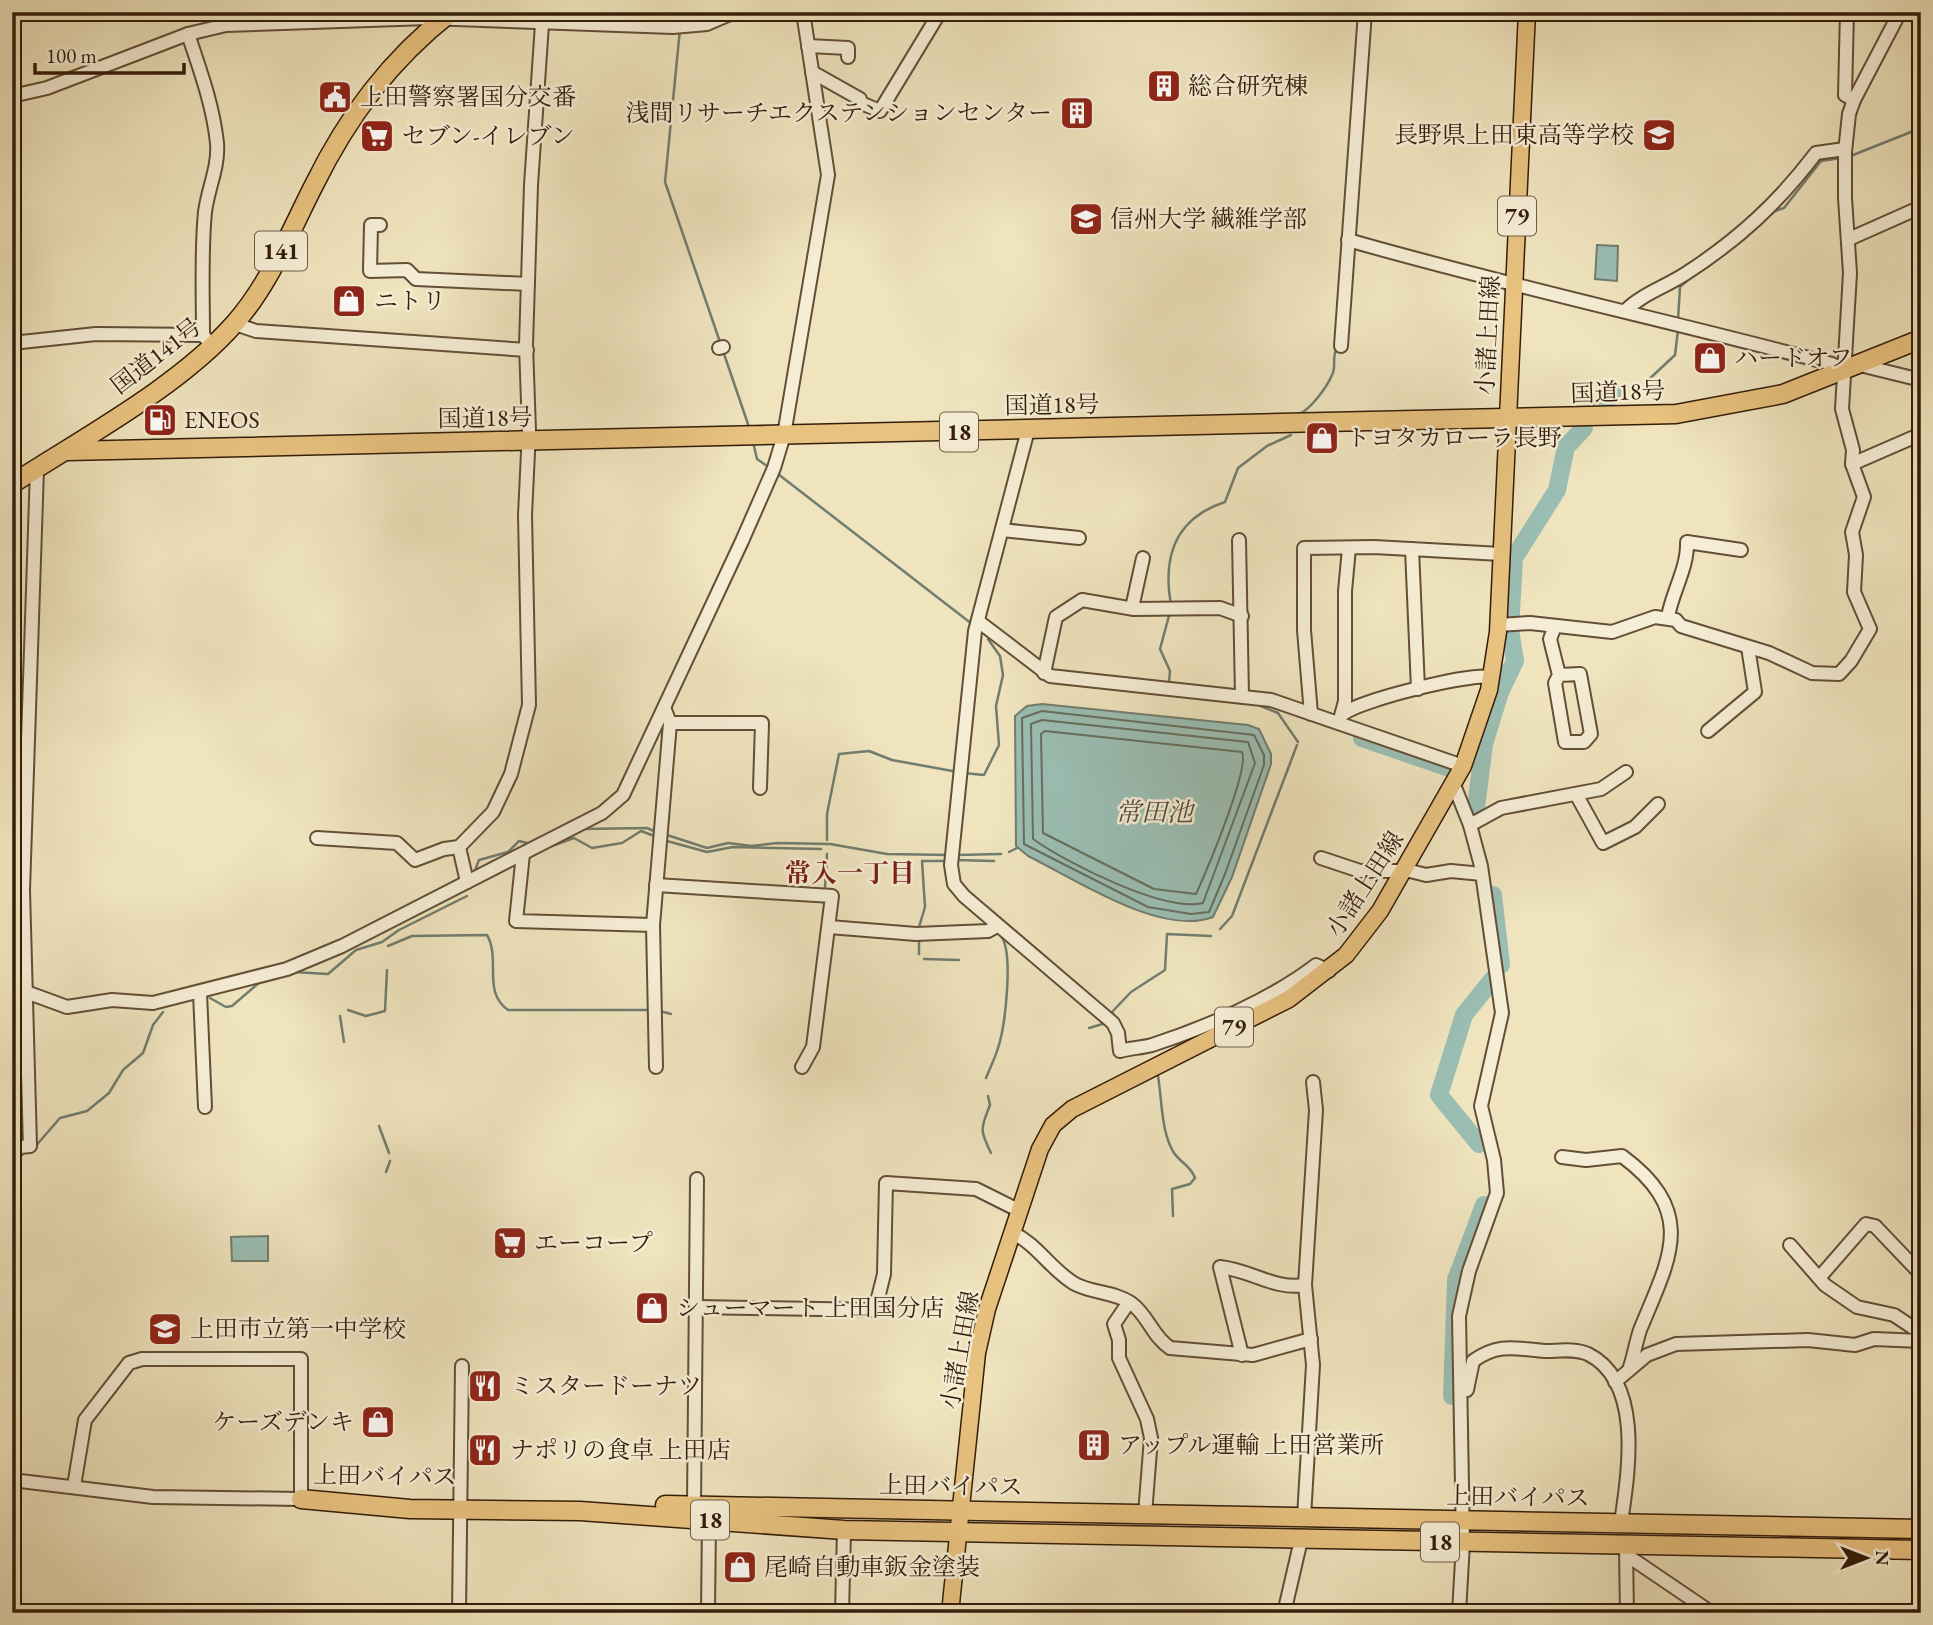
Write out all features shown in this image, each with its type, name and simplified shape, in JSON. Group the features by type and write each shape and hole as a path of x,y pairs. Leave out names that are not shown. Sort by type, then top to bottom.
{"highway":[{"name":"国道141号","path":"68,452 207,341 235,324 271,271 357,108 391,65 447,15"},
{"name":"国道18号","path":"12,484 68,452 1676,414 1783,394 1921,340"},
{"name":"上田バイパス","path":"301,1499 580,1511 844,1530 1463,1543 1626,1551 1921,1550"},
{"name":"上田バイパス","path":"460,1506 961,1510 1921,1530"}],"main road":[{"name":"小諸上田線","path":"950,1613 982,1329 1045,1138 1064,1115 1289,999 1329,971 1353,948 1404,871 1454,785 1475,738 1492,677 1498,625 1527,12"}],"street":[{"path":"12,96 47,88 188,34 226,25 447,15 542,24 680,27 707,24 735,12"},
{"path":"12,993 26,992 67,1007 112,1000 153,1003 287,969 342,946 615,804 634,778 773,471 784,435 828,175 803,12"},
{"path":"812,72 860,99 861,103 880,111 940,12"},
{"path":"1341,346 1341,312 1365,12"},
{"path":"1847,12 1845,95 1854,100"},
{"path":"1498,625 1530,623 1612,632 1655,617 1668,617 1681,626 1748,647 1812,673 1839,674 1852,661 1870,629 1852,582 1856,568 1852,532 1864,497 1852,464 1853,450 1842,409 1852,368 1850,239 1844,198 1847,124 1854,100 1900,12"},
{"path":"1912,12 1921,17"},
{"path":"317,838 397,843 415,860 444,849 459,847 493,812 511,774 525,727 529,705 525,515 529,441 528,284 542,24"},
{"path":"12,343 96,334 207,341 205,211 217,161 217,146 213,111 188,34"},
{"path":"808,46 848,48 849,57"},
{"path":"1625,311 1635,301 1683,275 1744,231 1781,198 1816,153 1845,155"},
{"path":"1850,239 1921,207"},
{"path":"380,225 371,225 370,271 407,270 416,279 528,284"},
{"path":"1348,240 1514,285 1832,364 1921,380"},
{"path":"235,324 256,331 527,350"},
{"path":"1028,430 977,625 951,865 954,882 959,891 1113,1023 1118,1030 1120,1051 1153,1044 1202,1025 1289,986 1316,965 1329,971"},
{"path":"1852,464 1921,434"},
{"path":"12,1156 20,1147 30,1146 23,890 37,469"},
{"path":"1003,530 1079,538"},
{"path":"1239,540 1242,696"},
{"path":"1668,617 1672,596 1688,558 1687,542 1741,550"},
{"path":"1341,719 1349,548"},
{"path":"1412,549 1418,689"},
{"path":"1311,714 1304,630 1303,550 1412,549 1501,554"},
{"path":"1132,608 1143,558"},
{"path":"1044,673 1057,615 1087,598 1132,608 1220,608 1242,616"},
{"path":"977,625 1044,673 1271,700 1311,714 1341,719 1463,766"},
{"path":"1555,626 1550,639 1559,675 1555,683 1565,742 1584,742 1591,734 1580,674 1559,675"},
{"path":"1708,732 1755,692 1748,647"},
{"path":"1341,719 1418,689 1473,675 1492,677"},
{"path":"656,1067 653,925 670,723 665,710"},
{"path":"670,723 762,723 760,788"},
{"path":"1470,825 1501,808 1601,789 1626,772"},
{"path":"1454,785 1470,825 1482,874 1502,998 1500,1027 1481,1106 1482,1120 1494,1160 1497,1193 1461,1301 1463,1543 1459,1613"},
{"path":"1576,794 1603,843 1635,827 1658,804"},
{"path":"459,847 467,882"},
{"path":"523,854 516,921 653,925"},
{"path":"1321,858 1358,871 1404,871 1426,875 1450,871 1482,874"},
{"path":"656,885 832,896 813,1047 802,1067"},
{"path":"829,927 916,934 988,931 997,926"},
{"path":"200,993 205,1107"},
{"path":"1304,1517 1312,1405 1311,1339 1305,1285 1316,1110 1313,1082"},
{"path":"1562,1157 1586,1160 1622,1156 1642,1171 1657,1192 1668,1216 1673,1244 1667,1267 1639,1334 1630,1367"},
{"path":"694,1506 697,1179"},
{"path":"697,1307 875,1310 884,1274 886,1184 976,1189 1020,1210"},
{"path":"1819,1278 1866,1224 1875,1226 1916,1269 1921,1266"},
{"path":"1013,1233 1032,1243 1058,1271 1078,1286 1129,1302 1159,1341 1170,1348 1253,1355 1311,1339"},
{"path":"1790,1245 1819,1278 1857,1307 1894,1315 1921,1333"},
{"path":"1242,1354 1220,1267 1239,1269 1280,1287 1305,1285"},
{"path":"1129,1302 1114,1324 1119,1340 1119,1358 1147,1419 1151,1438 1146,1514"},
{"path":"1615,1382 1630,1367 1661,1348 1676,1344 1808,1339 1855,1345 1874,1339 1921,1341"},
{"path":"1460,1399 1467,1393 1473,1361 1509,1347 1588,1354 1615,1382 1627,1408 1627,1468 1621,1523"},
{"path":"12,1480 153,1497 301,1499 301,1359 142,1359 129,1363 85,1420 74,1486"},
{"path":"459,1613 462,1366"},
{"path":"708,1613 709,1520"},
{"path":"842,1613 844,1530"},
{"path":"1284,1613 1301,1540"},
{"path":"1626,1551 1627,1613"},
{"path":"1626,1551 1713,1613"}],"water":[{"path":"1597,245 1618,246 1617,281 1595,279"},
{"name":"常田池","path":"1042,704 1248,725 1259,729 1271,754 1271,764 1232,877 1213,917 1192,921 1144,913 1093,891 1028,856 1016,846 1015,716 1027,706"},
{"path":"268,1236 268,1261 232,1261 231,1237"}],"waterway":[{"path":"680,22 681,12"},
{"path":"680,29 665,182 721,345"},
{"path":"1848,157 1921,128"},
{"path":"1715,261 1775,211 1784,208 1821,161 1841,158"},
{"path":"1678,320 1680,287 1689,279"},
{"path":"1645,383 1675,355 1678,330"},
{"path":"1299,414 1313,403 1330,380 1337,348"},
{"path":"723,351 749,427"},
{"path":"1598,408 1614,393"},
{"path":"1476,808 1484,744 1500,692 1515,661 1510,630 1514,558 1557,490 1566,447 1584,428"},
{"path":"1171,605 1171,555 1184,529 1208,509 1225,502 1238,468 1267,446 1291,435"},
{"path":"754,446 757,459 770,468"},
{"path":"778,474 972,624"},
{"path":"1169,682 1170,671 1160,649 1170,612"},
{"path":"980,630 1047,681"},
{"path":"964,773 984,775 999,745 996,706 1003,675 1000,656 988,639"},
{"path":"1256,704 1278,713 1298,742"},
{"path":"1362,738 1455,770"},
{"path":"1220,929 1232,916 1297,745"},
{"path":"827,840 827,814 839,754 869,751 892,760 958,772"},
{"path":"583,829 647,828 656,832"},
{"path":"549,847 574,838 592,848 622,843 641,831 657,837"},
{"path":"667,835 707,848 728,843 752,846 777,843 830,844 887,854 949,855"},
{"path":"474,873 479,860 508,852 519,841 531,844"},
{"path":"667,841 707,852 733,847 821,849"},
{"path":"1009,852 1017,848"},
{"path":"825,888 827,854"},
{"path":"956,855 1001,854"},
{"path":"955,860 994,861"},
{"path":"919,927 925,907 922,861 949,861"},
{"path":"1493,895 1501,965"},
{"path":"294,972 328,974 356,950 382,942 399,930 467,896"},
{"path":"1121,1028 1112,1012 1131,992 1165,970 1167,934 1211,936"},
{"path":"388,946 412,936 487,935 493,954 496,994 500,1003 508,1010 647,1010"},
{"path":"986,1078 998,1048 1005,1008 1008,973 1005,945 1001,936"},
{"path":"919,939 919,954"},
{"path":"924,959 959,960"},
{"path":"348,1010 366,1016 385,1011 387,970"},
{"path":"1479,1144 1439,1095 1464,1015 1493,979"},
{"path":"210,998 226,1007 232,1006 261,981"},
{"path":"660,1011 671,1014"},
{"path":"34,1148 60,1118 87,1111 109,1093 123,1070 143,1053 153,1025 163,1012"},
{"path":"340,1016 344,1042"},
{"path":"1089,1028 1106,1023"},
{"path":"1154,1075 1158,1076 1164,1126 1170,1145 1195,1178 1190,1184 1172,1189 1173,1216"},
{"path":"988,1096 990,1105 983,1129 991,1153"},
{"path":"379,1126 389,1153"},
{"path":"386,1172 390,1161"},
{"path":"1452,1396 1456,1280 1484,1205"}],"place":[{"name":"総合研究棟","path":"1164,86"},
{"name":"上田警察署国分交番","path":"335,97"},
{"name":"浅間リサーチエクステンションセンター","path":"1077,113"},
{"name":"長野県上田東高等学校","path":"1659,135"},
{"name":"セブン-イレブン","path":"377,136"},
{"name":"信州大学 繊維学部","path":"1086,219"},
{"name":"ニトリ","path":"349,301"},
{"name":"ハードオフ","path":"1710,358"},
{"name":"ENEOS","path":"160,420"},
{"name":"トヨタカローラ長野","path":"1322,438"},
{"name":"エーコープ","path":"510,1243"},
{"name":"シューマート 上田国分店","path":"652,1308"},
{"name":"上田市立第一中学校","path":"165,1329"},
{"name":"ミスタードーナツ","path":"485,1386"},
{"name":"ケーズデンキ","path":"378,1422"},
{"name":"アップル運輸 上田営業所","path":"1094,1445"},
{"name":"ナポリの食卓 上田店","path":"485,1450"},
{"name":"尾崎自動車鈑金塗装","path":"740,1567"}],"district":[{"name":"常入一丁目","path":"850,873"}]}
